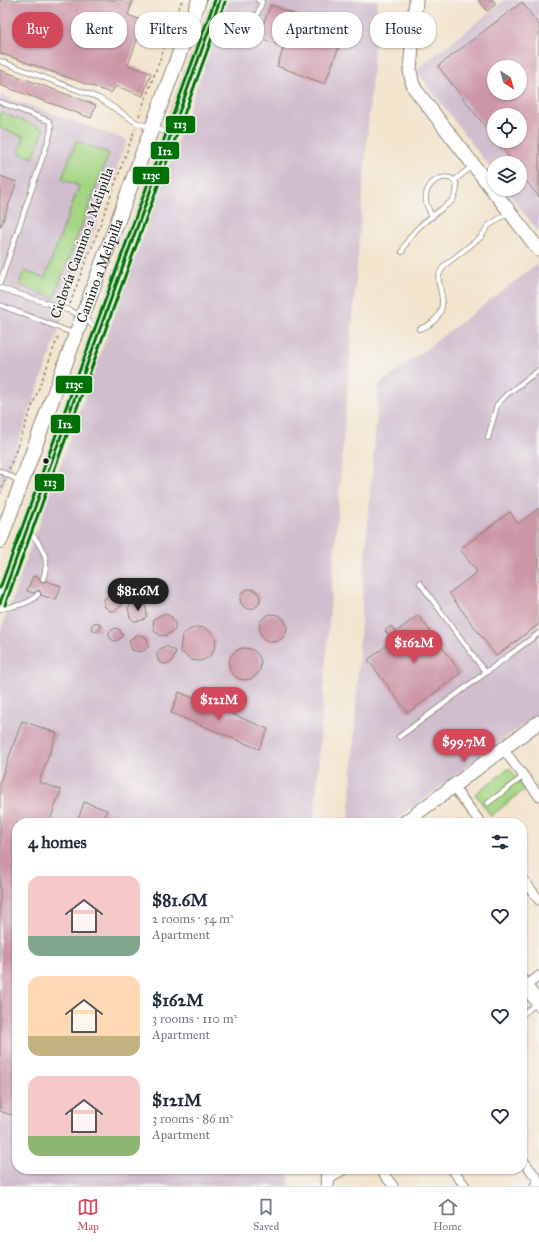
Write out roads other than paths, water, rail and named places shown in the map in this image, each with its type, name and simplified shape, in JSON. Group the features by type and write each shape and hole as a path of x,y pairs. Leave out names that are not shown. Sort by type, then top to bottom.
{"main road":[{"name":"Camino a Melipilla","path":"0,541 3,525 22,482 199,0"},
{"name":"Camino a Melipilla","path":"0,603 220,0"}],"street":[{"path":"416,0 410,70 412,82 418,95 539,250"},
{"path":"411,818 539,722"},
{"path":"503,749 539,796"},
{"path":"453,787 476,818"},
{"path":"527,884 539,900"},
{"path":"527,982 539,976"},
{"path":"527,988 539,1003"},
{"path":"527,1167 538,1184"},
{"path":"384,1174 393,1186"},
{"path":"456,1174 465,1186"}],"lane":[{"path":"258,0 262,2 258,12"},
{"path":"0,61 99,98 137,123 172,134"},
{"path":"0,102 49,121 51,124 48,141 0,283"},
{"path":"454,181 473,165"},
{"path":"402,252 408,238 412,233 432,217 452,201 456,190 454,181 450,177 442,177 435,181 427,192 426,201 432,217"},
{"path":"420,329 425,328 435,321 441,310 442,298 438,283 441,269 481,237 488,226 509,212"},
{"path":"0,288 83,316 99,333"},
{"path":"0,305 76,335"},
{"path":"488,438 497,405 506,394 539,370"},
{"path":"0,471 22,482"},
{"path":"28,528 45,556 46,570 43,580"},
{"path":"420,583 486,673"},
{"path":"0,609 31,601 38,594"},
{"path":"399,737 539,633"},
{"path":"488,803 524,776"},
{"path":"527,1011 539,1003"}]}
